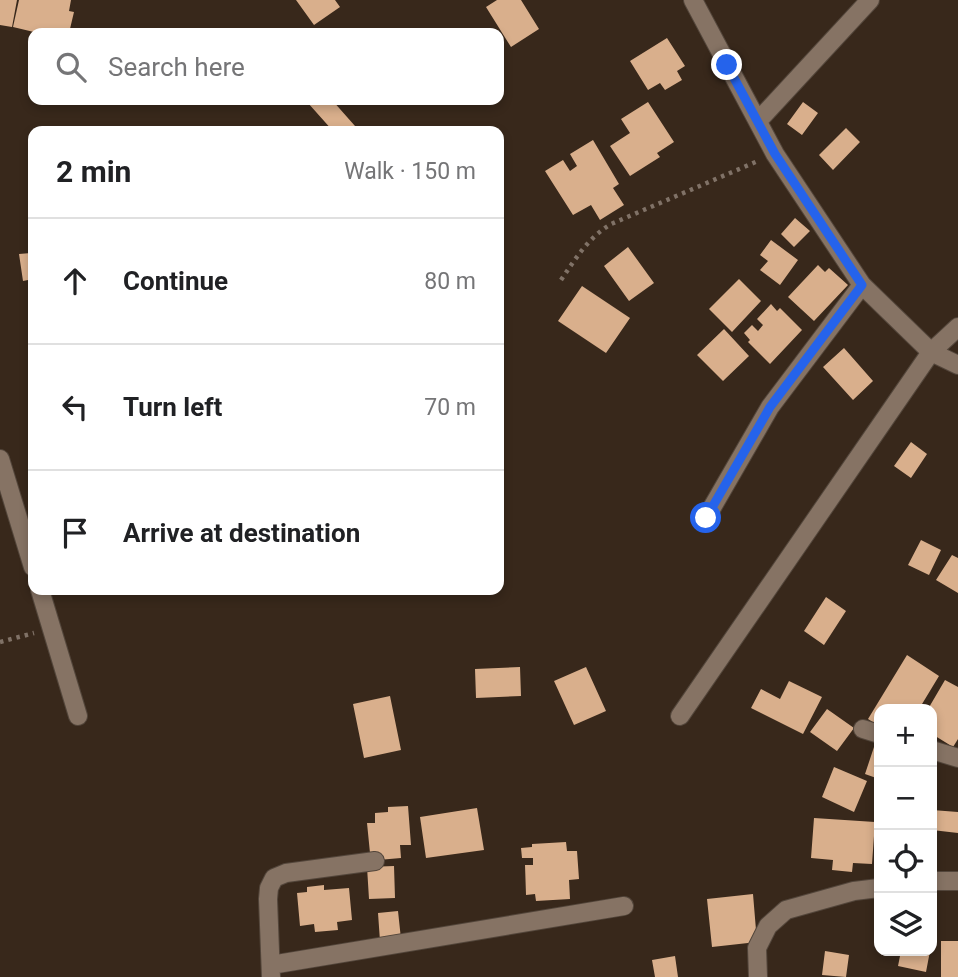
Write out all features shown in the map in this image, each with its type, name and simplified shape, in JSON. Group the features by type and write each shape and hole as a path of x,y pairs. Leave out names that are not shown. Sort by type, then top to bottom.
{"street":[{"path":"694,0 775,154 862,285 932,352 958,365"},
{"path":"758,120 870,0"},
{"path":"706,518 770,407 862,285"},
{"path":"680,716 932,352 958,327"},
{"path":"0,459 28,550"},
{"path":"42,595 78,716"},
{"path":"937,752 958,758"},
{"path":"375,861 286,873 274,878 268,899 271,971 624,906"},
{"path":"937,881 958,881"},
{"path":"758,977 757,948 768,926 786,910 854,891 874,889"}],"path":[{"path":"561,280 585,245 596,233 611,224 775,154"},
{"path":"0,642 52,628"}],"building":[{"path":"0,0 17,0 12,27 0,25"},
{"path":"19,0 71,0 69,11 74,12 70,28 28,28 28,31 13,27"},
{"path":"296,0 335,0 340,7 314,25"},
{"path":"497,0 521,0 539,29 511,47 504,36 504,28 499,28 486,7"},
{"path":"667,38 685,66 677,71 682,80 665,90 660,83 648,90 630,61"},
{"path":"648,102 674,142 657,153 660,157 630,176 610,146 630,133 621,119"},
{"path":"803,102 818,113 802,135 787,124"},
{"path":"310,105 336,105 355,126 329,126"},
{"path":"846,128 860,142 833,170 819,155"},
{"path":"593,140 619,184 613,188 624,205 600,220 591,205 573,215 545,171 563,160 570,171 577,166 570,154"},
{"path":"795,218 810,231 794,247 781,234"},
{"path":"771,240 798,260 780,285 760,270 768,261 760,255"},
{"path":"628,247 654,283 629,301 604,266"},
{"path":"28,253 28,280 23,281 19,254"},
{"path":"818,265 825,272 829,268 848,285 814,321 788,297"},
{"path":"739,279 761,301 732,332 709,309"},
{"path":"582,286 630,318 606,353 558,321"},
{"path":"771,304 777,311 780,308 802,330 770,364 748,342 750,340 744,333 752,325 758,331 763,325 757,319"},
{"path":"724,329 749,356 723,381 697,355"},
{"path":"844,348 873,381 853,400 823,367"},
{"path":"911,442 927,454 911,478 894,466"},
{"path":"921,540 941,550 929,575 908,565"},
{"path":"952,555 958,558 958,593 936,580"},
{"path":"826,597 846,611 824,645 804,631"},
{"path":"907,655 939,676 922,704 877,704"},
{"path":"520,667 521,696 476,698 475,669"},
{"path":"586,667 606,711 574,725 554,681"},
{"path":"945,680 958,687 958,739 953,747 937,737 937,704 931,704"},
{"path":"789,681 822,697 803,734 751,708 761,689 780,699"},
{"path":"390,696 401,750 364,758 353,704"},
{"path":"827,709 854,728 837,751 810,732"},
{"path":"874,709 874,723 868,719"},
{"path":"874,747 874,777 865,774"},
{"path":"834,767 867,781 854,812 822,797"},
{"path":"408,806 411,845 400,845 401,858 378,860 370,853 367,823 375,823 375,813 388,812 388,807"},
{"path":"477,808 484,850 426,858 420,817"},
{"path":"937,810 958,812 958,833 937,831"},
{"path":"814,818 874,822 872,864 853,863 852,872 832,870 833,860 811,858"},
{"path":"566,842 567,851 577,851 579,879 569,880 570,899 536,901 535,894 526,895 525,865 533,865 533,858 522,858 521,848 532,847 532,844"},
{"path":"394,866 395,898 369,899 367,867"},
{"path":"324,885 324,890 349,888 352,920 337,922 338,930 315,932 314,924 300,926 297,893 307,892 307,887"},
{"path":"753,894 757,942 712,947 707,899"},
{"path":"398,911 401,939 380,941 378,913"},
{"path":"941,941 958,941 958,977 941,977"},
{"path":"825,951 849,955 846,977 822,975"},
{"path":"675,956 678,977 655,977 652,960"},
{"path":"900,956 929,956 926,972 898,966"}],"route":[{"path":"706,518 770,407 862,285 775,154 727,65"}]}
